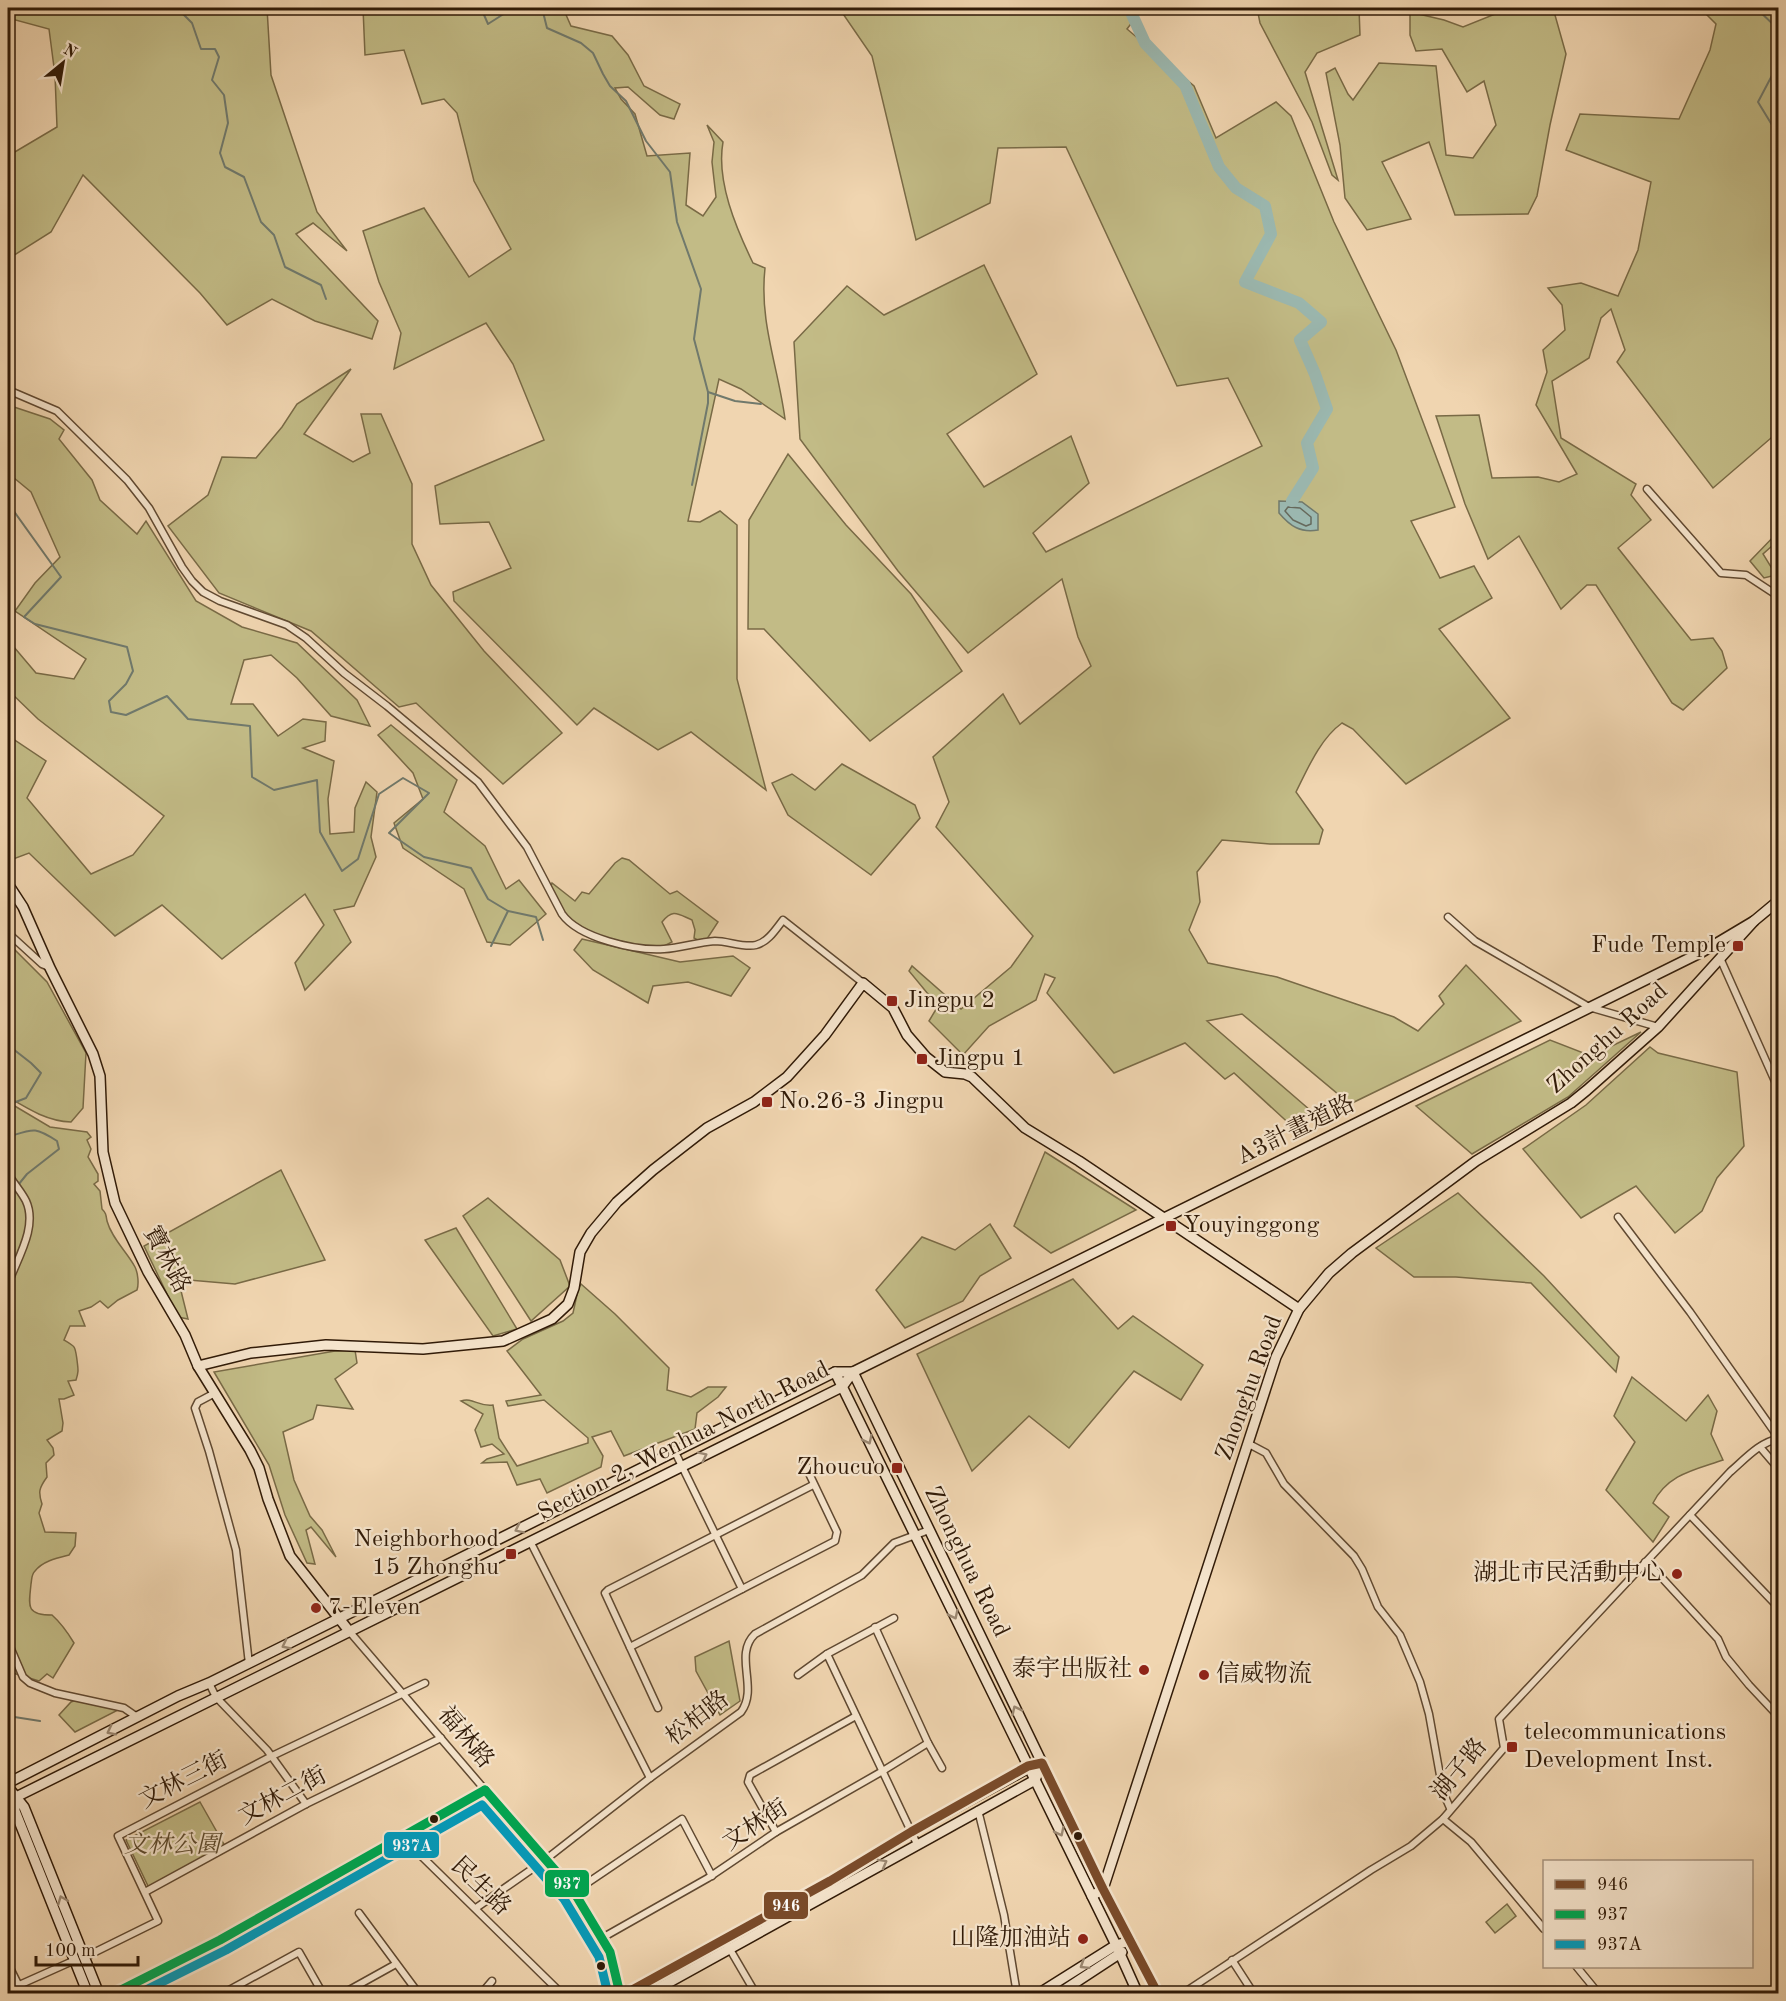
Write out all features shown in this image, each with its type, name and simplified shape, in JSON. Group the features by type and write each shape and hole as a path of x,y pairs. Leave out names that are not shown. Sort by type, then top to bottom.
{"street":[{"path":"8,390 57,411 120,472 149,508 182,567 203,592 220,601 287,625 306,638 344,673 478,782 527,847 568,923 599,938 622,944 661,949 712,941 756,945 766,940 783,920 893,1008 907,1035 926,1057 945,1072 972,1077 1025,1128 1299,1309"},
{"path":"1647,489 1721,573 1746,574 1779,596"},
{"name":"寶林路","path":"8,884 23,907 50,968 87,1040 100,1076 103,1152 115,1203 148,1272 185,1335 198,1365 259,1468 268,1499 290,1556 349,1631"},
{"path":"1754,921 1779,901"},
{"path":"1448,917 1475,941 1589,1007 1658,1027"},
{"name":"Zhonghu Road","path":"1103,1889 1276,1357 1299,1309 1329,1273 1352,1253 1476,1161 1571,1103 1658,1027 1754,921"},
{"name":"A3計畫道路","path":"853,1372 1702,951 1754,921"},
{"path":"8,933 42,964 50,968"},
{"path":"1720,958 1779,1088"},
{"path":"198,1365 251,1353 326,1346 423,1349 503,1341 552,1319 568,1304 574,1288 580,1252 591,1233 617,1202 653,1170 707,1128 754,1102 787,1077 825,1035 863,983"},
{"path":"8,1173 27,1203 31,1220 8,1284"},
{"path":"1618,1217 1690,1312 1779,1438"},
{"name":"Section 2, Wenhua North Road","path":"8,1785 178,1696 249,1664 834,1372 853,1372"},
{"name":"Zhonghua Road","path":"834,1372 1138,1994"},
{"name":"Section 2, Wenhua North Road","path":"11,1799 842,1387 853,1372"},
{"name":"Zhonghua Road","path":"853,1372 1103,1889 1158,1994"},
{"path":"215,1393 198,1402 195,1408 236,1550 249,1664"},
{"name":"湖子路","path":"1182,1994 1371,1869 1411,1846 1443,1819 1450,1808 1504,1748 1499,1719 1730,1472 1770,1440 1779,1438"},
{"path":"1249,1444 1266,1453 1284,1484 1354,1556 1378,1607 1400,1635 1420,1682 1429,1714 1443,1792 1450,1808"},
{"path":"1760,1447 1779,1468"},
{"path":"675,1452 742,1589"},
{"path":"630,1647 835,1541 837,1532 805,1465"},
{"path":"658,1708 605,1595 608,1590 813,1485"},
{"path":"1690,1515 1779,1607"},
{"name":"松柏路","path":"476,1908 545,1860 650,1778 741,1712 748,1699 745,1648 748,1640 755,1634 862,1575 894,1543 929,1530"},
{"path":"530,1541 650,1778"},
{"path":"1645,1562 1718,1639 1726,1657 1779,1716"},
{"path":"798,1675 827,1654 894,1618"},
{"path":"875,1627 928,1743 942,1768"},
{"name":"福林路","path":"349,1631 574,1892 610,1952 622,1994"},
{"path":"8,1642 23,1677 30,1683 56,1693 124,1708 138,1718"},
{"path":"827,1654 917,1844"},
{"path":"209,1683 216,1697 272,1756 306,1804"},
{"name":"文林三街","path":"85,1957 158,1921 118,1836 272,1756 425,1683"},
{"path":"776,1832 748,1782 750,1775 856,1716"},
{"name":"文林二街","path":"145,1892 306,1804 441,1738"},
{"name":"文林街","path":"602,1938 712,1876 776,1832 928,1743"},
{"path":"648,1994 911,1832 1028,1766 1042,1762"},
{"path":"622,1994 727,1944 1035,1780 1042,1762"},
{"path":"8,1785 15,1811 88,1994"},
{"path":"11,1799 24,1807 99,1994"},
{"path":"978,1810 1004,1915 1017,1994"},
{"path":"574,1892 682,1819 712,1876"},
{"path":"1443,1819 1471,1842 1543,1927"},
{"name":"民生路","path":"112,1994 220,1940 403,1838 562,1994"},
{"path":"1092,1896 1103,1889"},
{"path":"359,1913 419,1994"},
{"path":"1038,1994 1116,1945 1131,1941"},
{"path":"1058,1994 1120,1955 1131,1941"},
{"path":"727,1944 756,1994"},
{"path":"222,1994 299,1952 323,1994"},
{"path":"8,1990 75,1960"},
{"path":"1232,1960 1254,1994"},
{"path":"8,1964 19,1986"},
{"path":"342,1994 396,1964"},
{"path":"1578,1968 1599,1994"},
{"path":"481,1994 492,1981"}],"green space":[{"path":"8,8 267,8 271,75 317,212 347,251 313,223 296,234 378,321 372,339 315,321 272,299 227,325 200,293 83,175 51,232 8,259 8,156 57,127 55,75 49,29 8,18"},
{"path":"363,8 563,8 571,26 612,36 628,55 644,86 680,104 674,119 660,115 628,87 615,88 621,99 635,114 647,156 690,153 686,205 703,216 716,197 712,162 714,142 707,125 723,142 722,172 734,220 753,263 765,268 767,326 785,419 741,389 719,379 688,521 700,522 720,511 737,525 737,679 766,790 691,732 658,750 594,708 577,725 454,601 453,592 511,568 489,522 440,524 435,486 544,440 513,364 486,323 394,369 401,333 379,282 363,231 424,208 469,277 511,249 474,181 457,113 444,99 422,104 404,50 365,55"},
{"path":"839,8 1143,8 1127,29 1194,86 1216,138 1276,102 1291,116 1334,222 1396,350 1455,507 1411,521 1440,578 1474,566 1492,598 1439,629 1510,718 1406,784 1353,729 1342,723 1321,746 1296,792 1323,830 1319,844 1270,844 1222,840 1197,872 1200,902 1189,930 1208,963 1277,977 1394,1017 1418,1031 1444,1004 1439,996 1466,965 1521,1021 1350,1104 1242,1014 1207,1021 1310,1110 1295,1129 1234,1073 1225,1079 1185,1043 1114,1073 1047,993 1055,978 1045,974 1036,1000 989,1026 963,1055 929,1021 938,1006 909,971 912,966 961,1009 1011,967 1033,936 936,827 949,802 933,757 1003,694 1020,724 1091,666 1078,637 1062,579 968,653 898,571 800,439 794,342 847,286 884,315 984,265 1037,374 947,434 984,487 1071,436 1089,483 1033,533 1046,552 1262,446 1228,378 1177,386 1066,147 998,148 990,203 916,240 872,56"},
{"path":"1257,8 1359,8 1360,35 1317,53 1305,72 1338,180 1332,175 1312,122 1260,23"},
{"path":"1510,8 1553,8 1566,54 1537,196 1528,214 1455,215 1429,142 1382,162 1411,219 1367,230 1345,198 1340,145 1326,73 1335,68 1353,100 1379,63 1436,66 1446,155 1473,158 1496,125 1484,81 1467,92 1442,49 1416,51 1410,35 1410,12 1463,27"},
{"path":"1700,8 1778,8 1778,432 1713,488 1617,362 1625,350 1611,309 1601,318 1589,358 1552,381 1561,438 1636,484 1631,495 1651,520 1618,548 1691,640 1713,638 1722,651 1727,668 1683,710 1672,703 1596,585 1587,585 1561,609 1519,536 1488,559 1465,504 1436,416 1479,415 1492,478 1538,477 1559,482 1577,474 1536,405 1547,372 1543,350 1565,330 1562,305 1548,288 1581,283 1618,296 1638,250 1651,182 1566,150 1580,114 1679,119 1710,50 1716,24"},
{"path":"351,369 304,434 353,462 370,453 361,414 381,414 412,484 412,544 431,585 484,651 562,733 503,784 416,703 399,707 311,631 219,593 168,526 208,495 222,457 256,458 282,427 297,404"},
{"path":"8,405 50,419 64,430 59,439 92,480 100,500 137,534 146,521 196,601 242,627 297,643 357,700 370,726 331,716 297,678 271,655 244,660 231,704 253,704 278,736 303,719 326,722 325,741 303,748 334,761 328,799 330,834 354,832 355,808 366,782 377,792 371,837 376,857 354,906 334,910 351,942 305,990 295,963 324,925 305,894 222,959 162,905 115,936 29,853 8,861 8,743 13,739 46,761 27,798 91,874 133,855 164,816 38,719 8,690 8,640 36,673 74,679 86,659 15,611 35,583 60,557 31,492 8,473"},
{"path":"788,454 846,525 911,594 962,671 870,741 764,629 748,629 749,520"},
{"path":"1778,532 1778,552 1772,546 1763,554 1776,575 1764,578 1750,561"},
{"path":"391,725 457,780 444,812 485,846 506,889 519,880 546,914 510,945 487,942 464,889 403,848 394,823 423,799 413,773 378,735"},
{"path":"842,764 915,805 920,818 871,875 788,815 772,783 792,774 815,790"},
{"path":"622,858 629,860 670,894 677,891 718,922 705,942 694,938 695,930 692,920 679,914 669,915 662,922 672,942 662,947 641,946 586,933 572,926 550,889 552,883 575,901 582,892 589,894"},
{"path":"582,939 680,962 733,956 750,968 731,996 688,982 653,986 648,1003 593,970 574,950"},
{"path":"8,943 47,982 86,1053 83,1108 71,1122 46,1117 8,1097"},
{"path":"1641,1032 1568,1097 1472,1154 1416,1106 1550,1040 1591,1056"},
{"path":"1650,1047 1658,1053 1737,1072 1744,1146 1717,1178 1702,1211 1675,1233 1636,1186 1581,1218 1523,1149 1586,1105"},
{"path":"8,1102 50,1127 87,1132 91,1137 87,1140 91,1149 88,1157 98,1174 98,1181 94,1184 100,1191 102,1209 106,1214 112,1234 135,1267 138,1278 137,1290 108,1308 100,1301 79,1311 85,1326 70,1326 64,1340 75,1349 78,1372 76,1380 68,1381 74,1395 59,1399 62,1431 47,1440 53,1448 54,1455 46,1463 47,1477 40,1490 42,1504 39,1513 45,1532 76,1533 75,1546 69,1555 46,1562 34,1573 30,1603 33,1611 43,1615 52,1615 74,1643 53,1678 47,1674 39,1681 13,1673 19,1663 8,1637"},
{"path":"1045,1152 1136,1210 1051,1253 1014,1226"},
{"path":"281,1170 325,1260 235,1284 189,1280 181,1291 188,1319 178,1317 144,1246"},
{"path":"1458,1193 1544,1276 1619,1357 1616,1372 1531,1283 1456,1277 1414,1277 1376,1248"},
{"path":"488,1198 560,1260 570,1286 531,1321 463,1216"},
{"path":"990,1224 1011,1258 980,1276 963,1301 905,1328 876,1290 922,1237 955,1250"},
{"path":"456,1228 517,1329 493,1336 425,1240"},
{"path":"1073,1279 1118,1329 1133,1316 1203,1365 1181,1400 1134,1371 1069,1448 1029,1416 972,1471 917,1354"},
{"path":"581,1284 669,1368 667,1390 691,1397 708,1387 726,1387 718,1397 697,1413 695,1429 624,1456 611,1431 592,1437 603,1456 601,1467 547,1493 540,1479 517,1485 507,1462 482,1463 487,1459 504,1454 492,1444 481,1447 475,1430 483,1414 461,1401 469,1400 483,1405 493,1405 499,1438 517,1466 588,1443 588,1438 544,1400 508,1406 506,1401 541,1395 507,1351 523,1339 563,1321 573,1313"},
{"path":"355,1350 357,1363 335,1379 353,1409 317,1405 313,1419 283,1432 294,1480 310,1516 322,1530 336,1557 311,1527 306,1530 315,1564 307,1563 285,1515 269,1465 214,1372 335,1351"},
{"path":"1632,1377 1686,1421 1708,1395 1717,1411 1711,1434 1723,1460 1683,1474 1666,1485 1659,1493 1653,1503 1669,1517 1653,1542 1606,1490 1635,1442 1614,1416"},
{"path":"729,1641 740,1701 720,1715 696,1671 695,1657"},
{"path":"78,1699 118,1710 75,1732 59,1715 71,1702"},
{"name":"文林公園","path":"200,1802 226,1848 149,1888 126,1840"},
{"path":"1507,1904 1516,1916 1495,1933 1486,1922"}],"water":[{"path":"1279,501 1302,502 1318,514 1318,530 1306,530 1291,525 1279,513"}],"waterway":[{"path":"180,8 179,10 192,23 201,49 215,49 219,57 212,80 224,95 228,123 220,153 225,167 244,177 261,222 274,235 285,267 321,285 326,299"},
{"path":"481,8 488,24 513,8"},
{"path":"542,8 547,28 581,43 593,53 610,86 626,101 646,141 670,172 677,222 701,289 694,339 708,392 708,403 692,485"},
{"path":"1129,8 1145,43 1185,85 1219,167 1236,188 1265,206 1271,234 1245,282 1299,303 1321,322 1300,340 1327,409 1307,443 1313,468 1292,501"},
{"path":"1756,8 1778,29"},
{"path":"1778,64 1758,102 1772,125 1778,124"},
{"path":"708,392 735,401 761,404"},
{"path":"8,503 61,577 24,617 35,624 127,647 133,671 126,684 109,701 111,712 126,715 167,696 188,719 250,726 252,777 274,790 317,780 320,832 342,871 358,859 379,794 403,778 429,793 389,833 424,857 471,868 488,899 508,911 536,917 543,940"},
{"path":"491,946 508,911"},
{"path":"8,1045 41,1073 26,1098 8,1105"},
{"path":"8,1137 28,1131 38,1131 57,1141 59,1149 27,1174 10,1195 8,1219"},
{"path":"8,1716 40,1721"}],"transit line":[{"name":"946","path":"625,1994 830,1881 1028,1766 1042,1763 1103,1889 1158,1994"},
{"name":"937","path":"485,1790 574,1892 610,1952 620,1994"},
{"name":"937","path":"113,1994 220,1940 485,1790"},
{"name":"937A","path":"138,1994 226,1950 482,1805 564,1899 599,1957 608,1994"}],"place":[{"name":"Fude Temple","path":"1738,946"},
{"name":"Jingpu 2","path":"892,1001"},
{"name":"Jingpu 1","path":"922,1059"},
{"name":"No.26-3 Jingpu","path":"767,1102"},
{"name":"Youyinggong","path":"1171,1226"},
{"name":"Zhoucuo","path":"897,1468"},
{"name":"Neighborhood 15 Zhonghu","path":"511,1554"},
{"name":"湖北市民活動中心","path":"1677,1574"},
{"name":"7-Eleven","path":"316,1608"},
{"name":"泰宇出版社","path":"1144,1670"},
{"name":"信威物流","path":"1204,1675"},
{"name":"telecommunications Development Inst.","path":"1512,1747"},
{"name":"山隆加油站","path":"1083,1939"}]}
